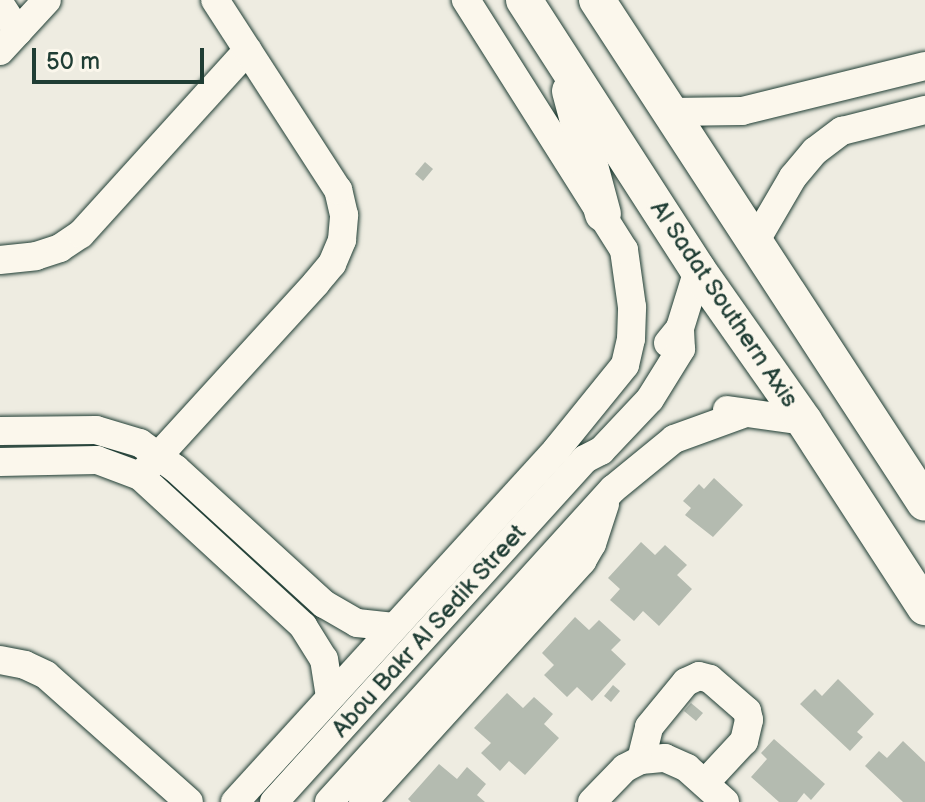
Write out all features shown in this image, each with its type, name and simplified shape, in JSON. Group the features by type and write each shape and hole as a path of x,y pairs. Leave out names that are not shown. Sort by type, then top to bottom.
{"main road":[{"name":"Al Sadat Southern Axis","path":"524,0 698,270 804,421 925,607"},
{"path":"597,0 925,503"},
{"path":"560,55 603,214"}],"street":[{"path":"9,41 47,0"},
{"path":"140,476 316,283 332,264 342,240 344,215 338,190 215,0"},
{"path":"235,802 421,597 573,459 625,365 631,339 629,276 624,250 466,0"},
{"path":"0,4 9,41"},
{"path":"0,260 36,256 60,248 81,234 248,50"},
{"path":"670,112 742,111 925,66"},
{"path":"755,242 793,177 815,151 842,131 925,110"},
{"name":"Abou Bakr Al Sedik Street","path":"274,802 443,616 573,459 601,451 662,384 681,349 680,328 698,270"},
{"name":"Abou Bakr Al Sedik Street","path":"329,802 610,492 674,439 743,414 804,421"},
{"path":"0,431 96,430 140,443 159,454 324,604 357,623 394,627"},
{"path":"363,802 582,561 592,544 610,492 573,459"},
{"path":"0,462 97,460 140,476 303,626 324,659 330,697"},
{"path":"421,597 443,616"},
{"path":"0,660 25,665 46,675 189,802"},
{"path":"592,802 625,768 641,760 665,758 687,768 715,793 744,741 749,720 747,711 710,679 699,676 686,682 649,727 641,760"}],"building":[{"path":"425,162 433,169 423,181 415,174"},
{"path":"714,478 743,505 713,537 685,515 691,508 683,501 699,484 704,489"},
{"path":"641,542 655,555 665,545 687,565 677,575 692,589 659,626 643,611 634,621 610,600 620,589 608,578"},
{"path":"575,617 589,630 599,620 621,640 611,650 626,664 592,701 577,687 567,697 544,675 554,665 542,653"},
{"path":"838,679 874,714 857,732 863,737 850,751 800,704 815,689 822,696"},
{"path":"613,685 620,691 611,702 604,696"},
{"path":"507,693 523,708 534,697 553,714 544,724 559,738 525,775 509,761 500,771 481,753 491,743 474,728"},
{"path":"691,703 703,713 696,721 684,711"},
{"path":"774,739 825,784 811,800 804,793 797,802 779,802 751,777 767,759 761,753"},
{"path":"903,741 925,762 925,802 903,802 865,766 879,751 887,758"},
{"path":"439,764 457,779 467,767 486,784 477,795 485,802 411,802 408,799"}]}
